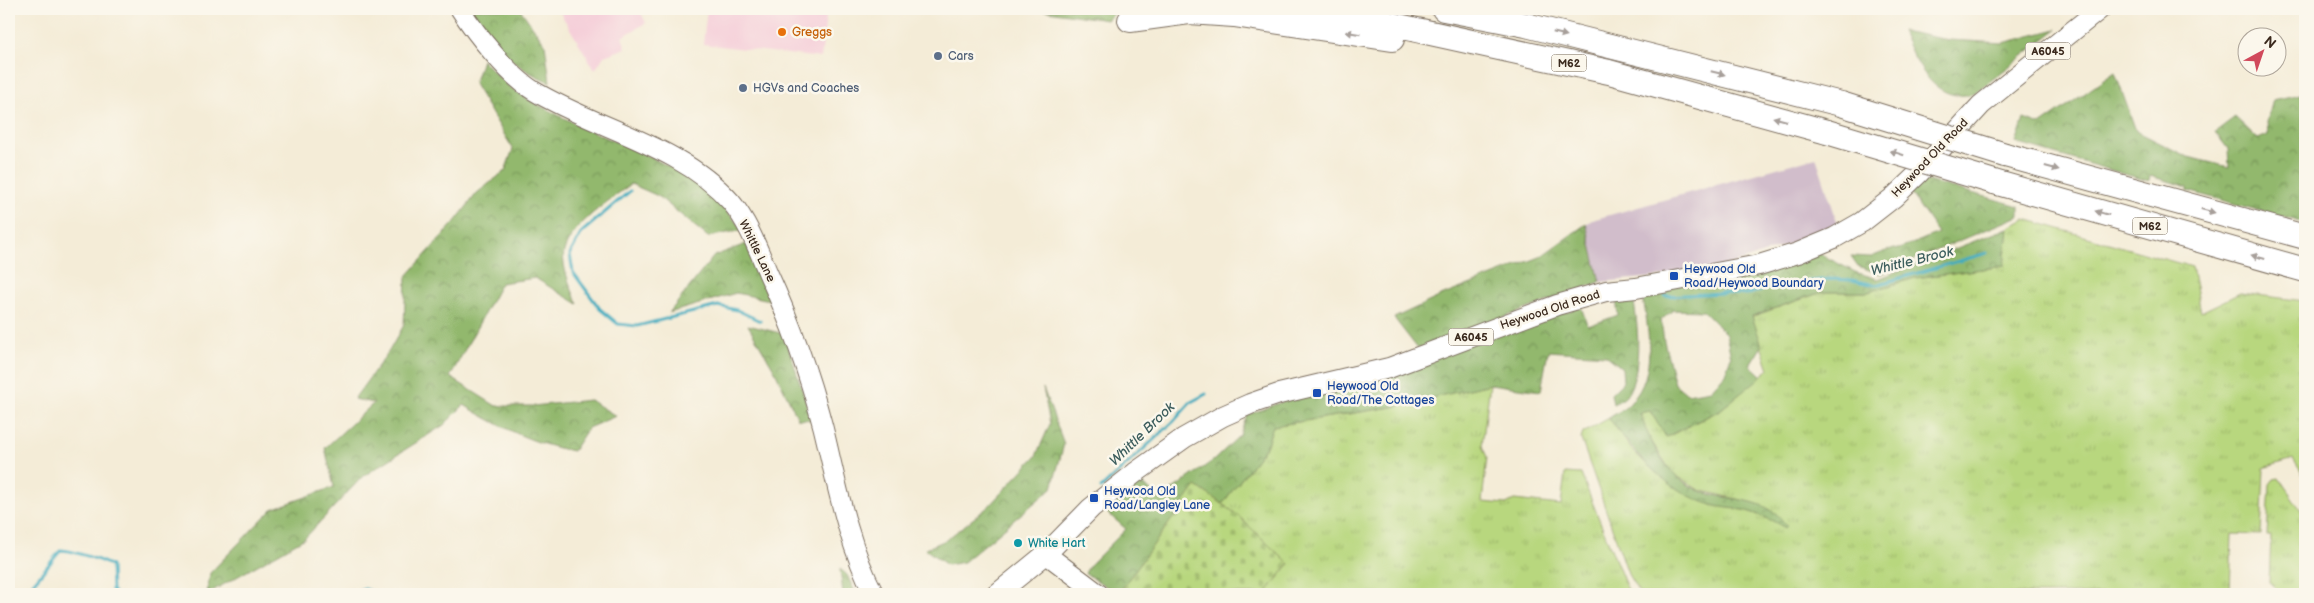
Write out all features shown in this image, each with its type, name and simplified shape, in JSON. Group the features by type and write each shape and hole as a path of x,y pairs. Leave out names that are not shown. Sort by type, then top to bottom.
{"highway":[{"name":"M62","path":"1308,9 1362,18 1609,72 1827,132 1994,182 2305,270"},
{"name":"M62","path":"1444,9 1526,25 1841,104 2005,155 2305,237"},
{"name":"M62","path":"1477,9 1526,25"},
{"name":"M62","path":"1130,20 1190,12 1234,16 1609,72"}],"main road":[{"name":"Heywood Old Road","path":"997,594 1046,554 1091,508 1135,473 1184,438 1223,416 1250,404 1279,394 1389,368 1565,303 1606,292 1759,265 1798,253 1834,238 1862,222 1894,197 1919,173 1974,112 1996,92 2100,9"}],"street":[{"name":"Whittle Lane","path":"460,9 493,54 532,89 586,118 674,158 708,181 733,204 752,235 800,350 822,425 853,547 874,594"},
{"path":"1046,554 1099,594"}],"shaded area":[{"path":"558,9 639,9 646,23 622,37 626,48 604,56 595,70"},
{"path":"707,9 827,9 821,58 703,44"},
{"path":"1816,157 1839,227 1726,266 1667,276 1600,282 1586,224 1592,220"}],"green space":[{"path":"470,9 520,9 545,44 550,82 524,69 504,53"},
{"path":"1035,9 1118,9 1107,20"},
{"path":"2057,29 1975,93 1961,95 1948,93 1937,87 1928,78 1913,55 1902,31 1949,40 2003,43"},
{"path":"482,60 510,87 531,101 664,164 685,176 706,191 725,209 742,230 708,237 658,196 631,184 584,221 576,229 565,248 565,269 578,304 535,278 501,283 450,377 496,406 533,406 590,400 616,416 588,428 573,451 530,439 464,405 444,425 362,477 305,538 207,594 210,573 272,509 334,487 325,448 374,403 354,399 389,351 404,325 406,277 454,223 477,193 505,171 513,149 474,84"},
{"path":"2115,72 2136,131 2188,157 2229,167 2228,149 2215,132 2235,117 2258,139 2268,135 2267,122 2273,100 2305,93 2305,223 2188,191 2188,187 2150,176 2149,181 2016,143 2024,119 2040,125"},
{"path":"1921,179 2019,206 2019,216 1880,274 1858,266 1851,256 1871,257 1894,248 1900,249 1938,233 1909,191"},
{"path":"2025,219 2192,267 2201,312 2240,293 2305,301 2305,478 2293,459 2264,468 2261,535 2232,534 2230,594 1640,594 1629,576 1581,439 1583,433 1609,418 1632,450 1655,472 1712,505 1745,510 1772,520 1758,504 1699,490 1672,473 1648,436 1640,413 1650,411 1667,437 1720,410 1769,369 1751,317 1822,292 1868,292 1915,278 2004,266 2008,228"},
{"path":"1586,224 1600,282 1418,349 1394,318 1441,296 1540,257"},
{"path":"2008,228 2004,266 1915,278 1868,292 1822,292 1752,316 1762,346 1750,365 1762,376 1720,410 1666,437 1650,411 1640,413 1655,448 1679,478 1700,491 1709,494 1747,501 1766,507 1779,517 1787,526 1785,528 1759,515 1712,505 1681,491 1654,471 1609,418 1629,404 1639,391 1645,378 1649,350 1647,320 1642,293 1818,253 1855,272 1878,279","holes":["1673,310 1703,311 1726,334 1731,357 1725,374 1711,390 1687,394 1675,384 1664,341 1661,320"]},
{"path":"746,244 770,300 736,293 669,313 714,256"},
{"path":"1633,297 1638,348 1635,374 1626,396 1613,404 1611,394 1623,382 1622,368 1606,355 1548,351 1541,391 1490,384 1398,406 1273,426 1266,447 1222,504 1196,486 1118,594 1085,573 1090,565 1126,529 1103,509 1141,481 1159,499 1214,460 1240,435 1247,415 1287,400 1581,307 1588,326 1618,315 1616,299"},
{"path":"748,325 784,334 812,420 798,419 775,371"},
{"path":"1490,384 1482,446 1487,457 1482,502 1506,504 1514,500 1561,505 1565,473 1581,474 1626,586 1631,594 1265,594 1289,564 1235,513 1222,504 1266,447 1273,426 1398,406"},
{"path":"1043,388 1064,444 1052,488 964,562 947,565 925,549 946,540 988,507 1036,456 1050,424"},
{"path":"2279,478 2305,516 2305,594 2283,594 2269,582 2271,536 2267,536 2270,484 2274,479"},
{"path":"1196,486 1235,513 1289,564 1265,594 1118,594"},
{"path":"840,569 847,575 856,594 843,594"}],"waterway":[{"path":"630,191 582,232 570,254 573,272 600,309 618,324 637,326 718,306 737,310 760,321"},
{"name":"Whittle Brook","path":"1665,296 1723,293 1746,295 1773,286 1829,279 1852,280 1876,285 1987,253"},
{"name":"Whittle Brook","path":"1101,488 1173,422 1191,402 1206,394"},
{"name":"Whittle Brook","path":"24,594 61,550 87,556 111,566 112,590 115,594"},
{"name":"Whittle Brook","path":"355,594 355,592 365,589 378,594"}],"place":[{"name":"Greggs","path":"782,32"},
{"name":"Cars","path":"938,56"},
{"name":"HGVs and Coaches","path":"743,88"},
{"name":"Heywood Old Road/Heywood Boundary","path":"1674,276"},
{"name":"Heywood Old Road/The Cottages","path":"1317,393"},
{"name":"Heywood Old Road/Langley Lane","path":"1094,498"},
{"name":"White Hart","path":"1018,543"}]}
